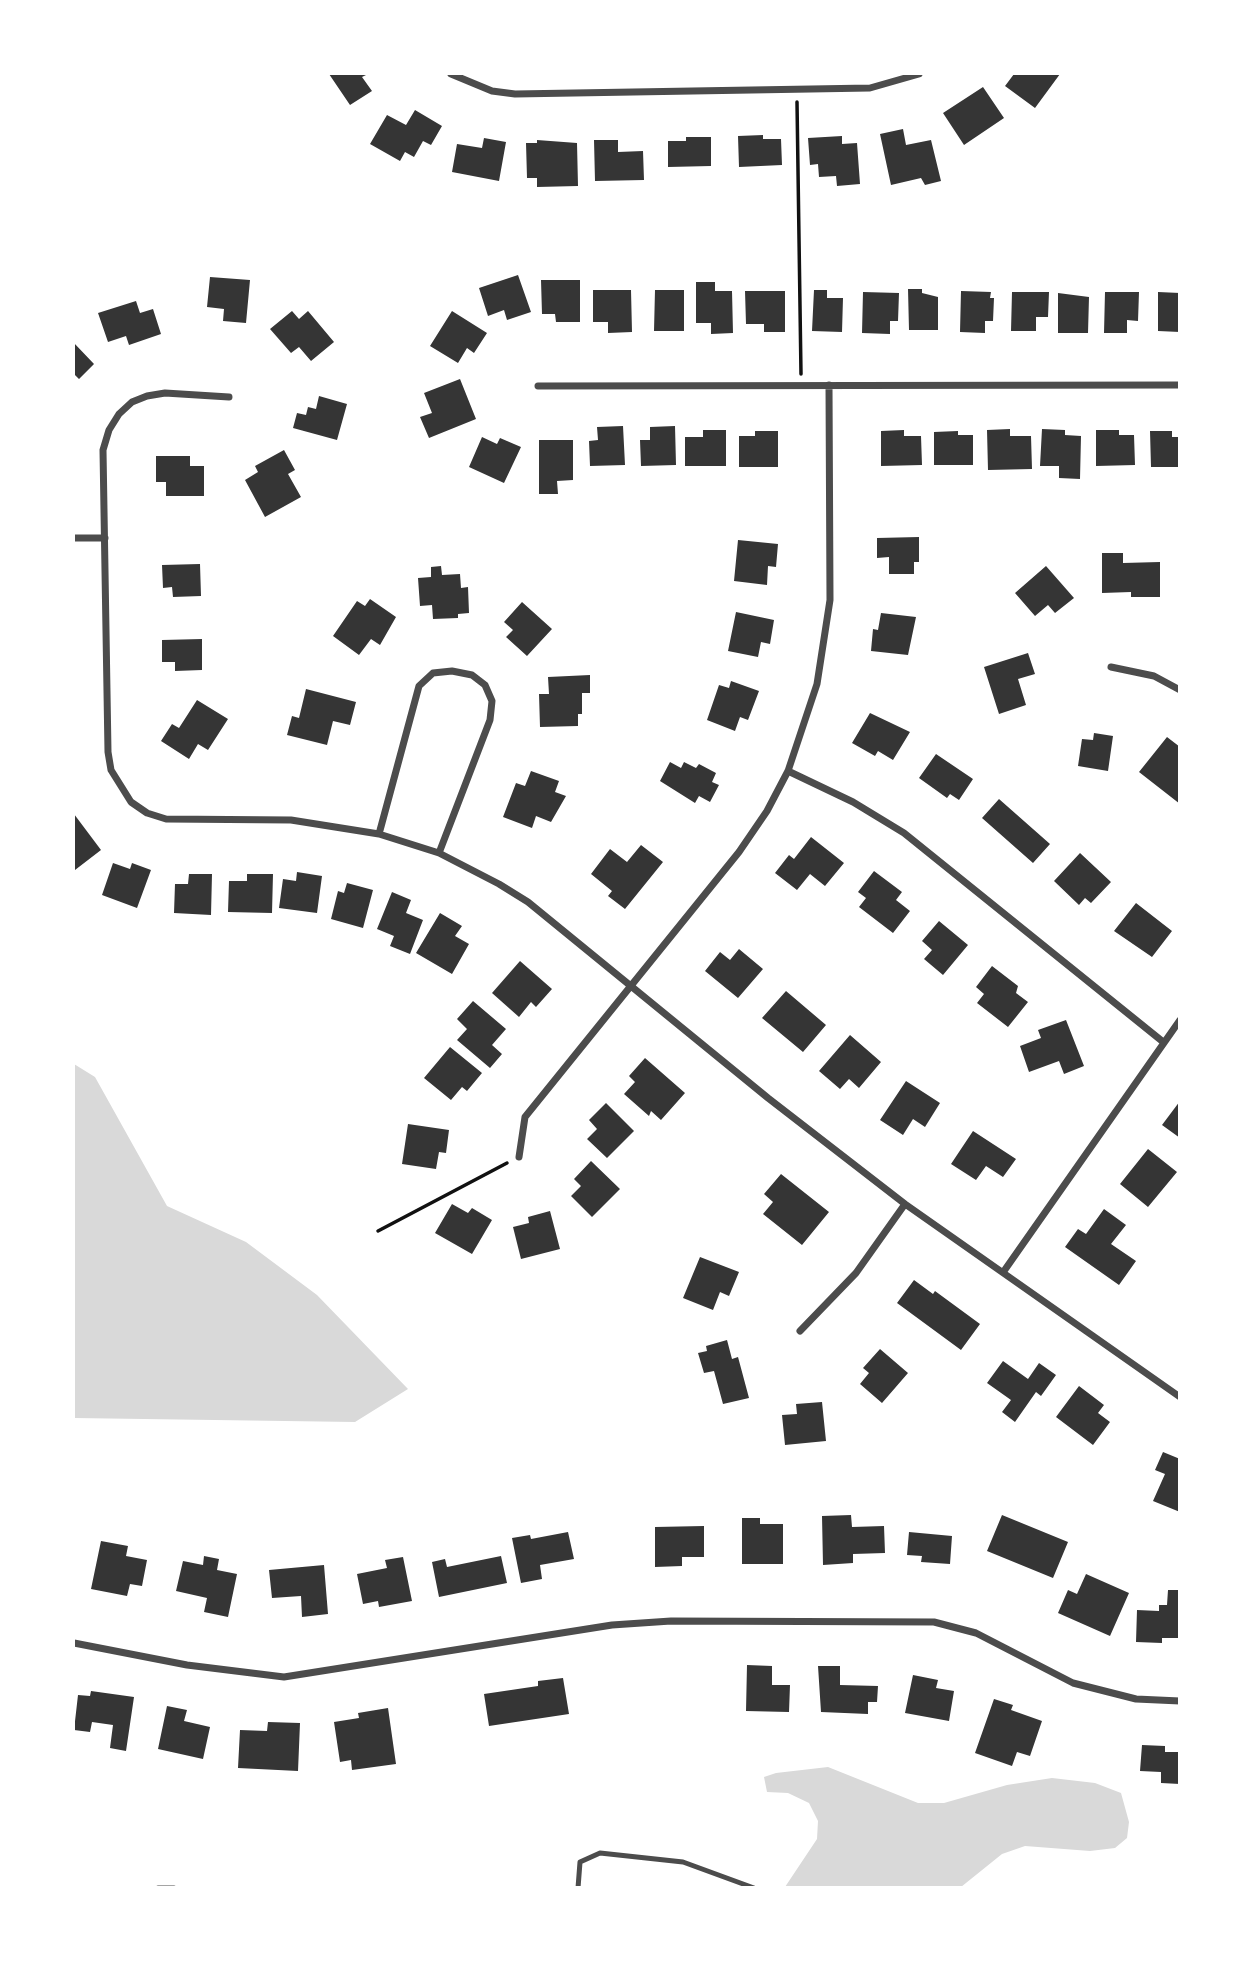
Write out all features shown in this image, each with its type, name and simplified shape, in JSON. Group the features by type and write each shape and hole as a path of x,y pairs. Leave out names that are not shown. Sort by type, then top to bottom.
{"street":[{"path":"452,74 492,91 515,94 870,88 919,74"},
{"path":"538,386 1180,384"},
{"path":"519,1157 525,1117 739,852 767,811 788,771 808,715 825,647 830,589 829,385"},
{"path":"229,397 165,393 132,402 119,414 109,430 103,450 108,752 111,770 131,802 147,813 166,819 290,820 379,834 439,853 528,902 905,1204 1180,1397"},
{"path":"74,538 105,538"},
{"path":"1111,667 1154,676 1180,690"},
{"path":"379,834 419,686 433,673 452,670 472,675 485,685 492,701 490,720 439,853"},
{"path":"788,771 853,802 904,833 1162,1041"},
{"path":"1004,1271 1162,1041 1180,1020"},
{"path":"800,1331 856,1273 905,1204"},
{"path":"74,1643 187,1665 284,1677 612,1625 671,1621 933,1622 976,1633 1073,1683 1136,1699 1180,1702"}],"lane":[{"path":"578,1888 580,1862 600,1853 683,1863 754,1888"},
{"path":"158,1888 174,1888"}],"path":[{"path":"797,89 802,385"},
{"path":"378,1231 519,1157"}],"shaded area":[{"path":"74,1064 95,1077 167,1206 246,1242 317,1295 408,1389 355,1422 74,1418"},
{"path":"828,1767 918,1803 944,1803 1007,1785 1052,1778 1095,1783 1121,1793 1129,1822 1127,1838 1115,1848 1090,1851 1025,1846 1002,1854 961,1887 785,1887 817,1839 818,1821 809,1803 788,1793 767,1792 764,1777"}],"building":[{"path":"329,74 368,74 362,77 372,91 350,105"},
{"path":"1014,74 1060,74 1035,108 1005,86"},
{"path":"983,87 1004,118 964,145 943,113"},
{"path":"415,110 442,126 431,145 423,141 414,157 405,152 400,161 370,144 387,115 406,125"},
{"path":"903,129 906,145 931,140 941,181 925,185 921,178 891,185 880,134"},
{"path":"763,135 763,139 781,139 782,165 739,167 738,136"},
{"path":"842,136 842,144 857,143 860,184 837,186 836,176 819,177 818,164 810,165 808,138"},
{"path":"686,137 711,137 711,166 668,167 668,141 686,141"},
{"path":"484,138 506,142 499,181 452,172 457,144 482,148"},
{"path":"537,140 577,143 578,186 537,187 537,178 527,178 526,143 537,143"},
{"path":"594,140 618,140 618,152 643,151 644,180 595,181"},
{"path":"518,275 531,312 507,320 504,310 488,316 479,288"},
{"path":"210,277 250,280 246,323 223,321 224,309 207,307"},
{"path":"541,280 580,280 580,322 556,322 555,314 542,314"},
{"path":"696,282 715,282 715,291 732,291 733,333 711,334 711,323 696,323"},
{"path":"908,289 922,289 922,293 938,297 938,330 909,330"},
{"path":"593,290 631,290 632,332 608,333 608,322 593,322"},
{"path":"655,290 684,290 684,331 654,331"},
{"path":"814,290 827,290 827,298 843,298 842,332 812,331"},
{"path":"745,291 785,291 785,332 764,332 764,324 746,324"},
{"path":"961,291 991,292 990,298 994,298 993,321 985,321 985,333 960,332"},
{"path":"863,292 899,293 898,321 890,321 890,334 862,333"},
{"path":"1012,292 1049,292 1048,317 1036,317 1036,331 1011,331"},
{"path":"1105,292 1139,292 1138,321 1127,320 1127,333 1104,333"},
{"path":"1158,292 1180,293 1180,332 1158,331"},
{"path":"1058,293 1089,297 1088,333 1058,333"},
{"path":"136,301 140,313 153,309 161,334 129,345 126,336 108,342 98,313"},
{"path":"292,311 299,319 308,311 334,342 311,361 299,347 291,353 270,329"},
{"path":"452,311 487,333 474,353 467,348 458,363 430,346"},
{"path":"74,343 94,364 79,379 74,374"},
{"path":"460,379 476,419 429,438 420,417 432,413 424,393"},
{"path":"319,396 347,404 337,440 293,428 297,413 306,415 308,407 316,409"},
{"path":"623,426 625,465 590,466 589,441 598,440 597,427"},
{"path":"675,426 676,465 641,466 640,440 650,440 650,427"},
{"path":"1010,429 1010,436 1031,436 1032,469 988,470 987,430"},
{"path":"1042,429 1065,430 1065,435 1081,436 1080,479 1059,478 1059,466 1040,466"},
{"path":"703,430 726,430 726,466 685,466 685,437 703,437"},
{"path":"904,430 904,436 921,436 922,465 881,466 881,431"},
{"path":"1096,430 1119,430 1119,435 1134,435 1135,465 1096,466"},
{"path":"755,431 778,431 778,467 739,467 739,436 755,436"},
{"path":"958,431 958,435 973,435 973,465 934,465 934,432"},
{"path":"1150,431 1172,431 1172,437 1180,437 1180,467 1151,467"},
{"path":"482,437 497,444 500,438 521,447 504,483 469,467"},
{"path":"539,440 573,440 573,480 557,481 558,494 539,494"},
{"path":"284,450 295,470 288,474 301,497 265,517 245,480 258,472 255,466"},
{"path":"156,456 190,456 190,466 204,466 204,496 166,496 166,482 156,482"},
{"path":"919,537 919,562 914,562 914,574 889,574 889,557 877,558 877,538"},
{"path":"738,540 778,544 776,567 768,566 767,585 734,581"},
{"path":"1102,553 1123,553 1123,563 1160,562 1160,597 1131,597 1131,592 1102,593"},
{"path":"200,564 201,596 173,597 172,587 163,588 162,565"},
{"path":"441,566 442,575 460,574 461,588 468,587 469,613 458,614 458,618 433,619 432,605 420,606 418,578 431,577 431,567"},
{"path":"1046,566 1074,598 1055,613 1048,605 1035,616 1015,593"},
{"path":"370,599 396,617 380,645 371,639 359,655 333,636 357,601 365,606"},
{"path":"522,602 552,629 527,656 506,637 513,630 504,622"},
{"path":"736,612 774,620 770,644 761,642 758,657 728,651"},
{"path":"881,613 916,617 908,655 871,651 873,629 878,630"},
{"path":"202,639 202,670 175,671 175,662 162,662 162,640"},
{"path":"1028,653 1035,674 1018,679 1026,705 999,714 984,667"},
{"path":"590,675 590,693 582,693 582,714 578,714 578,726 540,727 539,694 549,694 548,677"},
{"path":"731,681 759,691 748,720 740,717 735,731 707,720 719,685 729,688"},
{"path":"306,689 356,702 350,725 333,721 327,745 287,735 292,716 299,718"},
{"path":"197,700 228,719 208,750 198,744 189,759 161,741 172,724 179,728"},
{"path":"870,713 910,732 893,760 878,751 875,756 852,743"},
{"path":"1094,733 1113,736 1108,771 1078,766 1082,739 1093,740"},
{"path":"1167,737 1180,747 1180,804 1139,772"},
{"path":"936,754 973,779 959,800 950,794 947,798 919,778"},
{"path":"670,762 681,768 684,762 696,768 699,764 716,773 712,782 719,785 710,802 699,796 695,803 660,781"},
{"path":"531,771 559,781 555,792 566,796 551,822 536,816 532,828 503,817 516,783 525,786"},
{"path":"999,799 1050,844 1033,863 982,818"},
{"path":"74,814 101,850 75,870 74,869"},
{"path":"811,837 844,863 825,886 810,874 797,890 775,873 789,855 794,859"},
{"path":"641,845 663,862 625,909 608,896 612,891 591,874 610,849 627,862"},
{"path":"1080,853 1111,882 1091,903 1085,898 1079,905 1054,881"},
{"path":"113,863 130,869 132,863 151,870 137,908 102,895"},
{"path":"874,871 902,892 896,900 910,911 893,933 859,907 866,898 858,892"},
{"path":"297,872 322,876 317,913 279,908 283,879 296,881"},
{"path":"189,874 212,874 211,915 174,913 175,884 188,884"},
{"path":"247,874 273,874 272,913 228,912 229,881 247,881"},
{"path":"347,883 373,890 363,928 331,919 338,891 344,893"},
{"path":"392,892 411,900 406,913 423,920 410,954 390,946 394,936 377,929"},
{"path":"1136,903 1172,931 1152,957 1114,931"},
{"path":"440,913 462,926 455,936 469,944 452,974 416,953"},
{"path":"939,921 968,945 943,975 924,959 932,950 922,941"},
{"path":"739,949 763,969 738,998 705,971 720,952 730,960"},
{"path":"520,961 552,989 536,1007 531,1002 519,1017 492,993"},
{"path":"992,966 1018,986 1016,993 1028,1002 1008,1027 977,1003 984,994 976,987"},
{"path":"786,991 826,1025 803,1052 762,1018"},
{"path":"473,1001 506,1029 492,1045 502,1054 490,1068 457,1040 467,1029 457,1019"},
{"path":"1066,1020 1084,1066 1064,1074 1059,1061 1029,1072 1020,1046 1041,1038 1038,1030"},
{"path":"850,1035 881,1062 859,1088 849,1079 840,1089 819,1071"},
{"path":"450,1047 482,1073 467,1091 462,1087 451,1100 424,1078"},
{"path":"645,1058 685,1093 661,1120 651,1111 649,1116 624,1094 635,1082 629,1076"},
{"path":"906,1081 940,1103 925,1127 913,1119 903,1135 880,1120"},
{"path":"1180,1101 1180,1138 1162,1125"},
{"path":"606,1103 634,1131 607,1158 587,1139 597,1129 589,1120"},
{"path":"408,1124 449,1130 446,1153 439,1152 436,1169 402,1164"},
{"path":"973,1131 1016,1159 1003,1177 986,1166 976,1180 951,1164"},
{"path":"1148,1149 1177,1172 1148,1207 1120,1184"},
{"path":"591,1161 620,1189 592,1217 571,1196 581,1186 574,1179"},
{"path":"781,1174 829,1212 802,1245 763,1214 773,1202 764,1194"},
{"path":"452,1204 468,1213 472,1208 492,1220 472,1254 435,1233"},
{"path":"1104,1209 1126,1225 1111,1244 1136,1261 1119,1285 1065,1247 1078,1229 1086,1234"},
{"path":"550,1211 560,1249 521,1259 513,1227 529,1223 528,1217"},
{"path":"700,1257 739,1272 729,1296 720,1292 713,1310 683,1298"},
{"path":"914,1280 933,1294 935,1291 980,1324 961,1350 897,1303"},
{"path":"727,1340 732,1359 738,1357 749,1398 723,1404 714,1371 704,1373 698,1353 707,1351 706,1346"},
{"path":"880,1349 908,1373 882,1403 860,1384 869,1373 863,1368"},
{"path":"1003,1361 1028,1379 1039,1363 1056,1375 1041,1396 1036,1392 1015,1422 1002,1412 1011,1400 987,1383"},
{"path":"1079,1386 1104,1405 1098,1413 1110,1422 1093,1445 1056,1417"},
{"path":"822,1402 826,1441 785,1445 782,1415 797,1414 796,1404"},
{"path":"1163,1452 1180,1459 1180,1512 1153,1501 1165,1474 1155,1470"},
{"path":"851,1515 852,1527 884,1526 885,1553 853,1554 853,1563 823,1565 822,1516"},
{"path":"1002,1515 1068,1542 1053,1578 987,1551"},
{"path":"742,1518 760,1518 760,1524 783,1524 783,1564 742,1564"},
{"path":"704,1526 704,1557 682,1557 682,1566 655,1567 655,1527"},
{"path":"568,1532 574,1559 540,1565 542,1579 521,1583 512,1538 530,1535 531,1539"},
{"path":"909,1532 952,1536 950,1564 921,1562 922,1556 907,1555"},
{"path":"101,1541 128,1546 126,1556 147,1560 142,1586 130,1584 127,1596 91,1589"},
{"path":"204,1556 219,1559 217,1570 237,1574 228,1617 204,1612 207,1598 176,1591 183,1561 203,1565"},
{"path":"501,1556 507,1583 439,1597 432,1562 445,1559 447,1567"},
{"path":"403,1557 412,1601 379,1607 378,1601 363,1604 357,1574 387,1568 385,1560"},
{"path":"324,1565 328,1614 302,1617 301,1596 272,1598 269,1570"},
{"path":"1086,1574 1129,1593 1110,1636 1058,1613 1068,1590 1077,1594"},
{"path":"1168,1590 1180,1590 1180,1638 1162,1638 1162,1643 1136,1642 1137,1610 1159,1611 1159,1605 1167,1605"},
{"path":"747,1665 772,1666 772,1685 790,1685 789,1712 746,1711"},
{"path":"818,1666 840,1666 840,1685 878,1686 877,1702 868,1702 868,1714 821,1712"},
{"path":"913,1675 938,1680 936,1688 954,1691 949,1721 905,1713"},
{"path":"563,1678 569,1714 489,1726 484,1694 538,1686 538,1681"},
{"path":"91,1691 134,1697 126,1751 110,1748 113,1725 92,1722 90,1732 74,1730 78,1695 90,1696"},
{"path":"994,1699 1013,1705 1011,1710 1042,1721 1030,1756 1017,1752 1012,1766 975,1753"},
{"path":"167,1706 187,1710 184,1721 210,1727 203,1759 158,1749"},
{"path":"388,1708 396,1764 352,1770 351,1760 340,1762 334,1722 359,1718 358,1713"},
{"path":"268,1722 300,1723 298,1771 238,1768 240,1730 267,1731"},
{"path":"1142,1745 1165,1746 1165,1752 1180,1752 1180,1784 1161,1783 1161,1772 1140,1771"}]}
